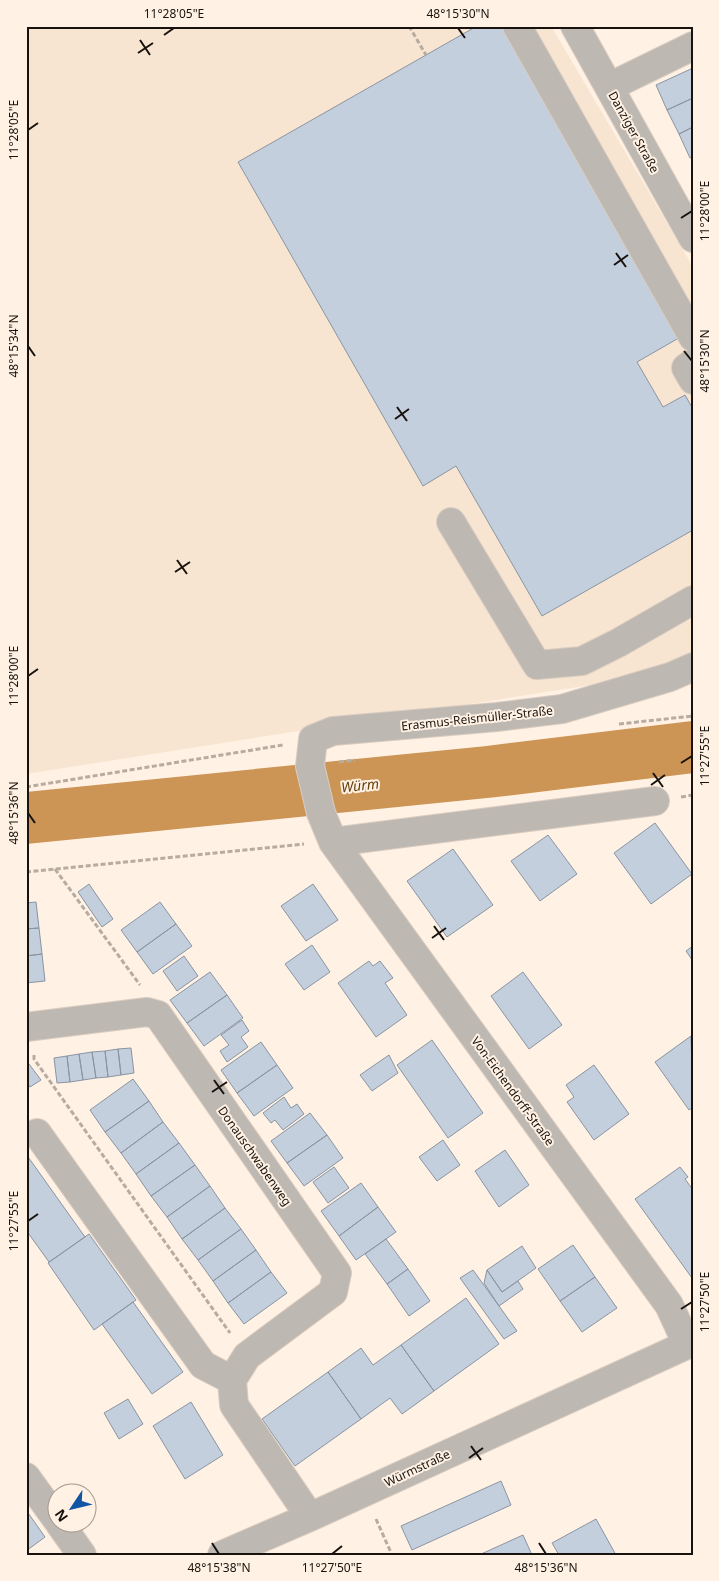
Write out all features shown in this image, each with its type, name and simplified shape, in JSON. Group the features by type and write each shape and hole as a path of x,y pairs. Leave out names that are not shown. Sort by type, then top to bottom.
{"street":[{"path":"517,26 693,337"},
{"name":"Danziger Straße","path":"574,26 693,238"},
{"path":"609,87 693,46"},
{"path":"693,363 686,368 693,380"},
{"path":"451,522 537,665 582,661 618,643 693,600"},
{"name":"Erasmus-Reismüller-Straße","path":"310,766 313,739 333,731 497,717 562,709 670,678 693,667"},
{"name":"Von-Eichendorff-Straße","path":"310,766 321,813 333,842 669,1305 690,1343"},
{"path":"333,842 655,801"},
{"path":"28,1027 147,1012"},
{"name":"Donauschwabenweg","path":"147,1012 158,1015 337,1273 333,1292 246,1356 232,1380"},
{"path":"36,1133 203,1365 232,1380 234,1405 310,1517"},
{"name":"Würmstraße","path":"222,1555 310,1517 690,1343"},
{"path":"26,1477 48,1508"},
{"path":"67,1534 82,1555"}],"path":[{"path":"409,26 426,55"},
{"path":"26,872 333,842"},
{"path":"55,868 142,989 147,1012"},
{"path":"28,1027 34,1059 246,1356"},
{"path":"373,1512 392,1555"}],"shaded area":[{"path":"26,26 551,26 693,267 693,669 26,774"}],"building":[{"path":"477,26 508,26 684,335 637,362 663,407 685,395 693,409 693,530 542,616 456,466 423,486 238,162"},
{"path":"693,68 693,98 667,110 656,85"},
{"path":"693,98 693,127 679,134 667,110"},
{"path":"693,127 693,157 690,158 679,134"},
{"path":"655,823 692,874 651,904 614,853"},
{"path":"548,835 577,874 540,901 511,861"},
{"path":"453,849 493,905 447,937 407,881"},
{"path":"89,884 113,919 102,927 78,892"},
{"path":"313,884 338,920 306,941 281,906"},
{"path":"36,902 39,928 26,929 26,903"},
{"path":"160,902 176,924 137,952 121,930"},
{"path":"176,924 192,946 153,974 137,952"},
{"path":"39,928 42,954 26,956 26,929"},
{"path":"312,945 330,972 304,990 285,964"},
{"path":"693,946 693,961 686,951"},
{"path":"42,954 45,981 26,983 26,956"},
{"path":"184,956 198,976 177,991 163,971"},
{"path":"369,961 373,966 380,961 393,978 385,983 407,1015 376,1037 338,983"},
{"path":"210,972 227,995 187,1023 170,1000"},
{"path":"523,972 562,1025 529,1049 491,996"},
{"path":"227,995 243,1018 204,1046 187,1023"},
{"path":"242,1020 249,1031 241,1037 248,1047 227,1062 220,1051 229,1045 221,1035"},
{"path":"691,1036 693,1107 689,1110 655,1062"},
{"path":"432,1040 483,1113 448,1138 397,1065"},
{"path":"261,1042 277,1065 237,1093 221,1070"},
{"path":"131,1048 134,1073 121,1075 118,1049"},
{"path":"118,1049 121,1075 108,1077 105,1051"},
{"path":"105,1051 108,1077 96,1078 92,1052"},
{"path":"92,1052 96,1078 83,1080 79,1054"},
{"path":"79,1054 83,1080 70,1082 67,1056"},
{"path":"389,1055 398,1073 372,1091 360,1075"},
{"path":"67,1056 70,1082 57,1083 54,1058"},
{"path":"26,1060 41,1080 30,1087 26,1081"},
{"path":"277,1065 293,1088 254,1116 237,1093"},
{"path":"594,1065 629,1114 594,1140 567,1102 574,1097 566,1085"},
{"path":"133,1079 149,1101 105,1132 90,1110"},
{"path":"284,1097 291,1108 297,1104 304,1114 283,1130 275,1120 271,1123 263,1113"},
{"path":"149,1101 163,1122 121,1153 105,1132"},
{"path":"310,1113 327,1135 287,1163 271,1141"},
{"path":"163,1122 179,1143 136,1174 121,1153"},
{"path":"327,1135 343,1158 304,1186 287,1163"},
{"path":"443,1140 460,1165 437,1181 419,1157"},
{"path":"179,1143 195,1165 151,1196 136,1174"},
{"path":"505,1150 529,1185 499,1207 475,1171"},
{"path":"26,1154 85,1237 49,1262 26,1230"},
{"path":"195,1165 210,1186 167,1217 151,1196"},
{"path":"334,1167 349,1188 328,1203 313,1182"},
{"path":"680,1167 688,1177 685,1179 693,1190 692,1278 635,1199"},
{"path":"361,1183 378,1207 339,1236 321,1211"},
{"path":"210,1186 225,1208 182,1239 167,1217"},
{"path":"378,1207 396,1232 356,1260 339,1236"},
{"path":"225,1208 241,1229 198,1260 182,1239"},
{"path":"241,1229 256,1250 213,1281 198,1260"},
{"path":"89,1234 136,1300 94,1330 48,1263"},
{"path":"386,1239 408,1269 387,1284 365,1254"},
{"path":"573,1245 595,1277 560,1301 538,1269"},
{"path":"522,1246 536,1268 502,1292 487,1270"},
{"path":"256,1250 271,1272 228,1303 213,1281"},
{"path":"408,1269 430,1301 409,1316 387,1284"},
{"path":"473,1270 517,1331 504,1339 460,1278"},
{"path":"487,1270 502,1292 518,1281 523,1289 499,1306 484,1283"},
{"path":"271,1272 287,1293 244,1324 228,1303"},
{"path":"595,1277 617,1308 582,1332 560,1301"},
{"path":"466,1298 499,1344 434,1391 401,1345"},
{"path":"133,1302 183,1372 152,1394 102,1324"},
{"path":"401,1345 434,1391 402,1414 390,1398 361,1419 328,1372 361,1348 373,1365"},
{"path":"328,1372 361,1419 295,1466 262,1419"},
{"path":"128,1399 143,1424 119,1439 104,1413"},
{"path":"191,1402 223,1455 185,1479 153,1426"},
{"path":"501,1481 511,1505 412,1550 401,1526"},
{"path":"26,1510 45,1537 26,1551"},
{"path":"596,1519 616,1555 559,1555 552,1543"},
{"path":"523,1535 532,1555 479,1555"}],"waterway":[{"name":"Würm","path":"26,818 487,772 693,747"}]}
